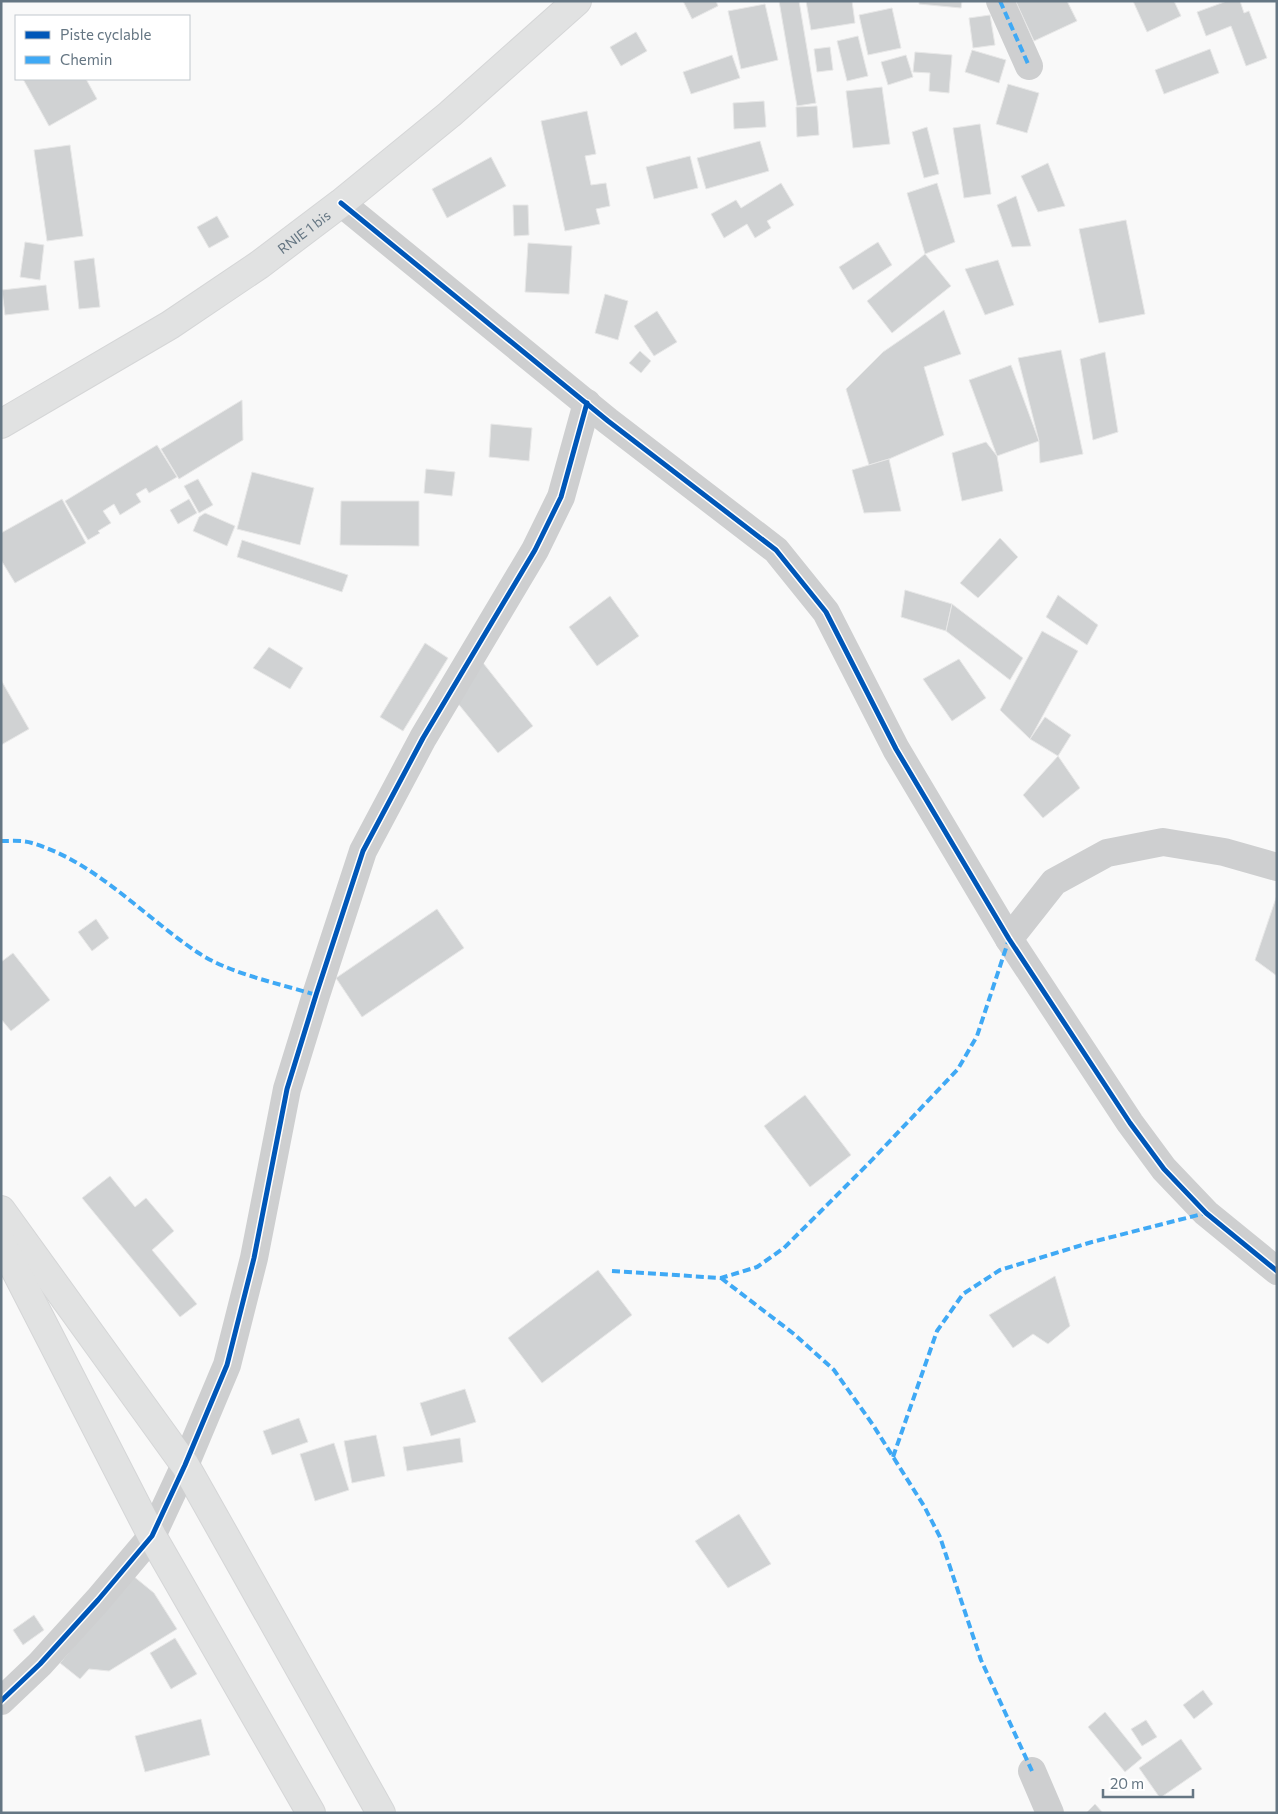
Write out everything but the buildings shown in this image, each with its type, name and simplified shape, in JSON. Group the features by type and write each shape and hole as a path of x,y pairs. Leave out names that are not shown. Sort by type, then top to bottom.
{"main road":[{"name":"RNIE 1 bis","path":"1,424 170,326 259,265 341,203 450,114 577,1"},
{"path":"1,1210 185,1465 381,1813"},
{"path":"1,1242 152,1536 311,1813"}],"street":[{"path":"1000,1 1029,66"},
{"path":"341,203 587,404 776,550 826,612 896,749 1009,939 1130,1122 1164,1169 1206,1213 1277,1271"},
{"path":"1,1702 47,1657 152,1536 185,1465 228,1365 254,1258 287,1089 363,851 423,738 535,550 561,497 587,404"},
{"path":"1009,939 1054,882 1106,853 1163,842 1224,852 1277,867"},
{"path":"1032,1771 1050,1813"}],"marked path":[{"path":"1000,1 1029,66"},
{"path":"1,841 32,843 77,863 98,876 177,938 210,960 239,972 316,995"},
{"path":"612,1271 721,1278 757,1267 784,1248 870,1162 958,1069 977,1036 1009,939"},
{"path":"893,1457 937,1331 963,1294 1000,1270 1092,1242 1206,1213"},
{"path":"721,1278 794,1334 834,1370 873,1425 924,1506 940,1537 981,1660 1032,1771"}],"cycle path":[{"path":"341,203 608,421 776,550 826,612 896,749 1009,939 1130,1123 1164,1169 1206,1213 1277,1271"},
{"path":"1,1701 40,1664 98,1600 152,1536 185,1465 227,1365 254,1258 287,1089 363,851 423,738 535,550 561,497 587,403"}]}
